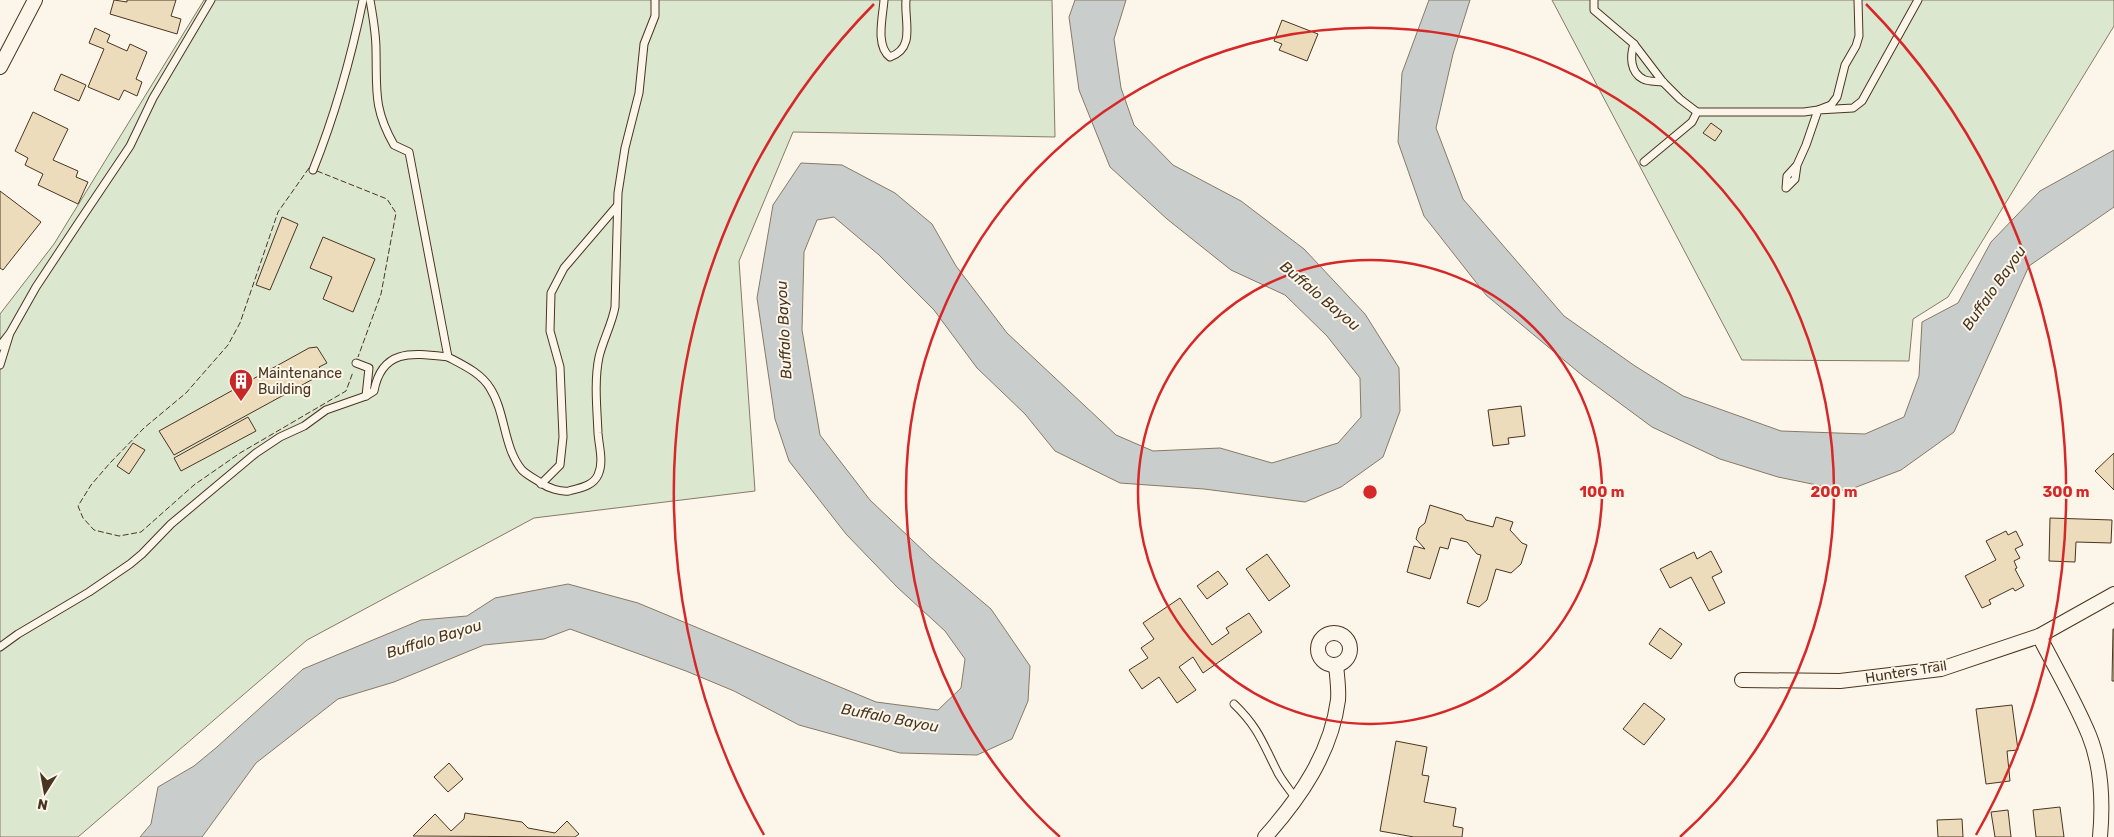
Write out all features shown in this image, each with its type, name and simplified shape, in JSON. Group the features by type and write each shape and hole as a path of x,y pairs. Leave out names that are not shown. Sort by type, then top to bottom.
{"street":[{"path":"0,67 35,0"},
{"name":"Hunters Trail","path":"1742,680 1840,681 1941,669 2040,636 2114,594"},
{"path":"2040,636 2089,737 2099,776 2102,810 2100,837"},
{"path":"1265,837 1288,811 1314,772 1328,740 1338,699 1336,665"}],"lane":[{"path":"0,346 10,333 36,287 130,146 153,98 211,0"},
{"path":"313,170 335,109 364,0"},
{"path":"370,0 376,50 376,96 383,121 394,145 409,152 448,357"},
{"path":"0,646 123,569 256,452 304,426 326,410 366,396 374,391 376,379 381,369 396,357 408,353 448,357 472,370 483,379 490,388 517,462 523,471 554,490 565,491 586,486 593,482 598,474 601,463 597,408 598,371 600,357 612,323 615,306 618,205 625,148 639,93 644,44 655,16 656,0"},
{"path":"884,0 881,44 884,53 890,57 903,49 907,41 906,0"},
{"path":"1594,0 1594,10 1634,44 1663,82 1697,112 1853,108 1862,101 1918,0"},
{"path":"1818,110 1831,105 1837,96 1845,65 1856,46 1859,36 1858,0"},
{"path":"1634,44 1631,62 1636,72 1644,79 1663,82"},
{"path":"1797,165 1818,110"},
{"path":"1644,162 1692,122 1697,112"},
{"path":"542,484 560,465 563,437 560,367 550,331 551,294 564,268 618,205"},
{"path":"0,365 10,333"},
{"path":"356,363 369,368 366,396"},
{"path":"1234,704 1247,717 1264,740 1279,774 1296,799"}],"green space":[{"path":"204,0 1052,0 1055,137 793,132 739,261 755,491 534,518 307,640 78,837 0,837 0,314 54,244"},
{"path":"1552,0 2114,0 2114,26 1948,297 1913,319 1909,361 1742,360"}],"water":[{"name":"Buffalo Bayou","path":"1075,0 1126,0 1114,39 1121,88 1134,125 1173,165 1241,201 1304,249 1365,314 1399,368 1400,411 1383,457 1341,487 1305,502 1204,489 1120,483 1055,451 1025,414 977,368 934,310 879,255 834,217 817,220 804,252 802,330 820,435 870,500 931,558 991,609 1030,666 1028,701 1012,739 977,755 900,753 799,725 734,691 686,671 570,629 544,639 484,645 394,682 338,699 256,763 202,837 140,837 151,824 158,787 194,766 303,669 421,620 467,616 495,598 568,584 638,603 876,702 938,710 961,688 965,659 945,631 898,588 846,534 789,461 775,419 757,298 773,205 801,163 842,165 895,193 932,224 956,266 1007,333 1116,435 1153,451 1220,448 1272,463 1338,443 1361,417 1360,378 1327,336 1285,295 1231,270 1167,219 1110,167 1079,90 1069,17"},
{"name":"Buffalo Bayou","path":"1429,0 1470,0 1453,54 1436,128 1463,199 1564,316 1635,366 1683,396 1781,431 1865,434 1904,417 1919,376 1922,322 1958,303 1991,242 2040,191 2114,150 2114,207 2029,266 1954,432 1901,470 1846,491 1778,477 1720,459 1652,427 1583,376 1486,295 1424,216 1398,142 1402,73"}],"building":[{"path":"114,0 127,2 127,0 176,0 171,16 181,19 177,34 110,14"},
{"path":"1282,20 1318,34 1307,61 1279,50 1282,44 1274,41"},
{"path":"95,28 110,35 107,42 127,51 130,44 147,52 136,79 142,82 137,96 124,90 119,100 88,87 104,49 89,43"},
{"path":"61,74 86,85 79,101 54,90"},
{"path":"33,112 68,129 53,160 78,171 76,177 88,182 78,204 38,185 43,174 25,165 28,158 15,151"},
{"path":"1711,123 1722,131 1715,141 1703,133"},
{"path":"0,191 41,222 3,270 0,268"},
{"path":"282,217 298,224 270,290 256,285"},
{"path":"323,237 375,259 353,312 323,299 332,277 310,268"},
{"name":"Maintenance Building","path":"317,347 327,363 319,367 324,373 174,455 159,431 309,348"},
{"path":"1521,406 1525,436 1508,438 1509,444 1493,446 1488,410"},
{"path":"248,417 256,431 181,471 174,458"},
{"path":"133,443 145,450 129,474 117,466"},
{"path":"2114,453 2114,490 2095,471"},
{"path":"1430,505 1462,515 1466,520 1493,527 1496,517 1513,522 1510,530 1522,543 1527,545 1521,564 1511,573 1496,569 1487,600 1479,607 1467,603 1481,555 1477,554 1467,542 1451,538 1448,549 1440,547 1430,579 1407,572 1414,546 1425,549 1416,539 1419,528 1425,523"},
{"path":"2050,518 2112,520 2111,543 2076,542 2075,562 2049,561"},
{"path":"2006,531 2008,535 2016,531 2023,545 2015,549 2020,558 2014,561 2017,568 2015,569 2024,586 2015,591 2013,588 1989,600 1991,604 1982,608 1965,576 1996,560 1986,541"},
{"path":"1711,551 1722,572 1712,577 1725,603 1709,611 1691,577 1670,588 1660,569 1694,552 1697,559"},
{"path":"1267,554 1290,586 1269,601 1246,569"},
{"path":"1218,571 1228,584 1207,599 1197,586"},
{"path":"1180,598 1212,645 1229,633 1226,628 1249,613 1262,632 1203,673 1193,657 1179,667 1196,690 1177,703 1159,677 1142,689 1129,670 1148,658 1141,648 1154,639 1143,623"},
{"path":"1660,628 1682,644 1671,659 1649,644"},
{"path":"2113,629 2114,681 2112,681"},
{"path":"1644,703 1665,719 1644,745 1623,729"},
{"path":"2012,705 2018,750 2007,751 2010,781 1986,784 1976,709"},
{"path":"1396,741 1427,747 1422,775 1429,776 1424,802 1456,808 1453,826 1463,828 1462,837 1414,837 1380,831"},
{"path":"449,763 463,779 448,792 434,777"},
{"path":"2060,807 2064,837 2036,837 2033,810"},
{"path":"2008,810 2011,837 1995,837 1991,812"},
{"path":"465,813 522,822 528,828 555,833 567,821 579,834 575,837 413,836 435,814 451,831 464,819"},
{"path":"1962,819 1963,837 1938,837 1937,820"}],"fence":[{"path":"309,168 278,212 240,323 228,345 186,393 144,428 91,485 78,506 83,518 94,530 119,536 141,532 194,485 240,453 346,391 353,372"},
{"path":"317,171 387,199 396,213 381,294 358,357"}],"place":[{"name":"Maintenance Building","path":"241,402"}]}
